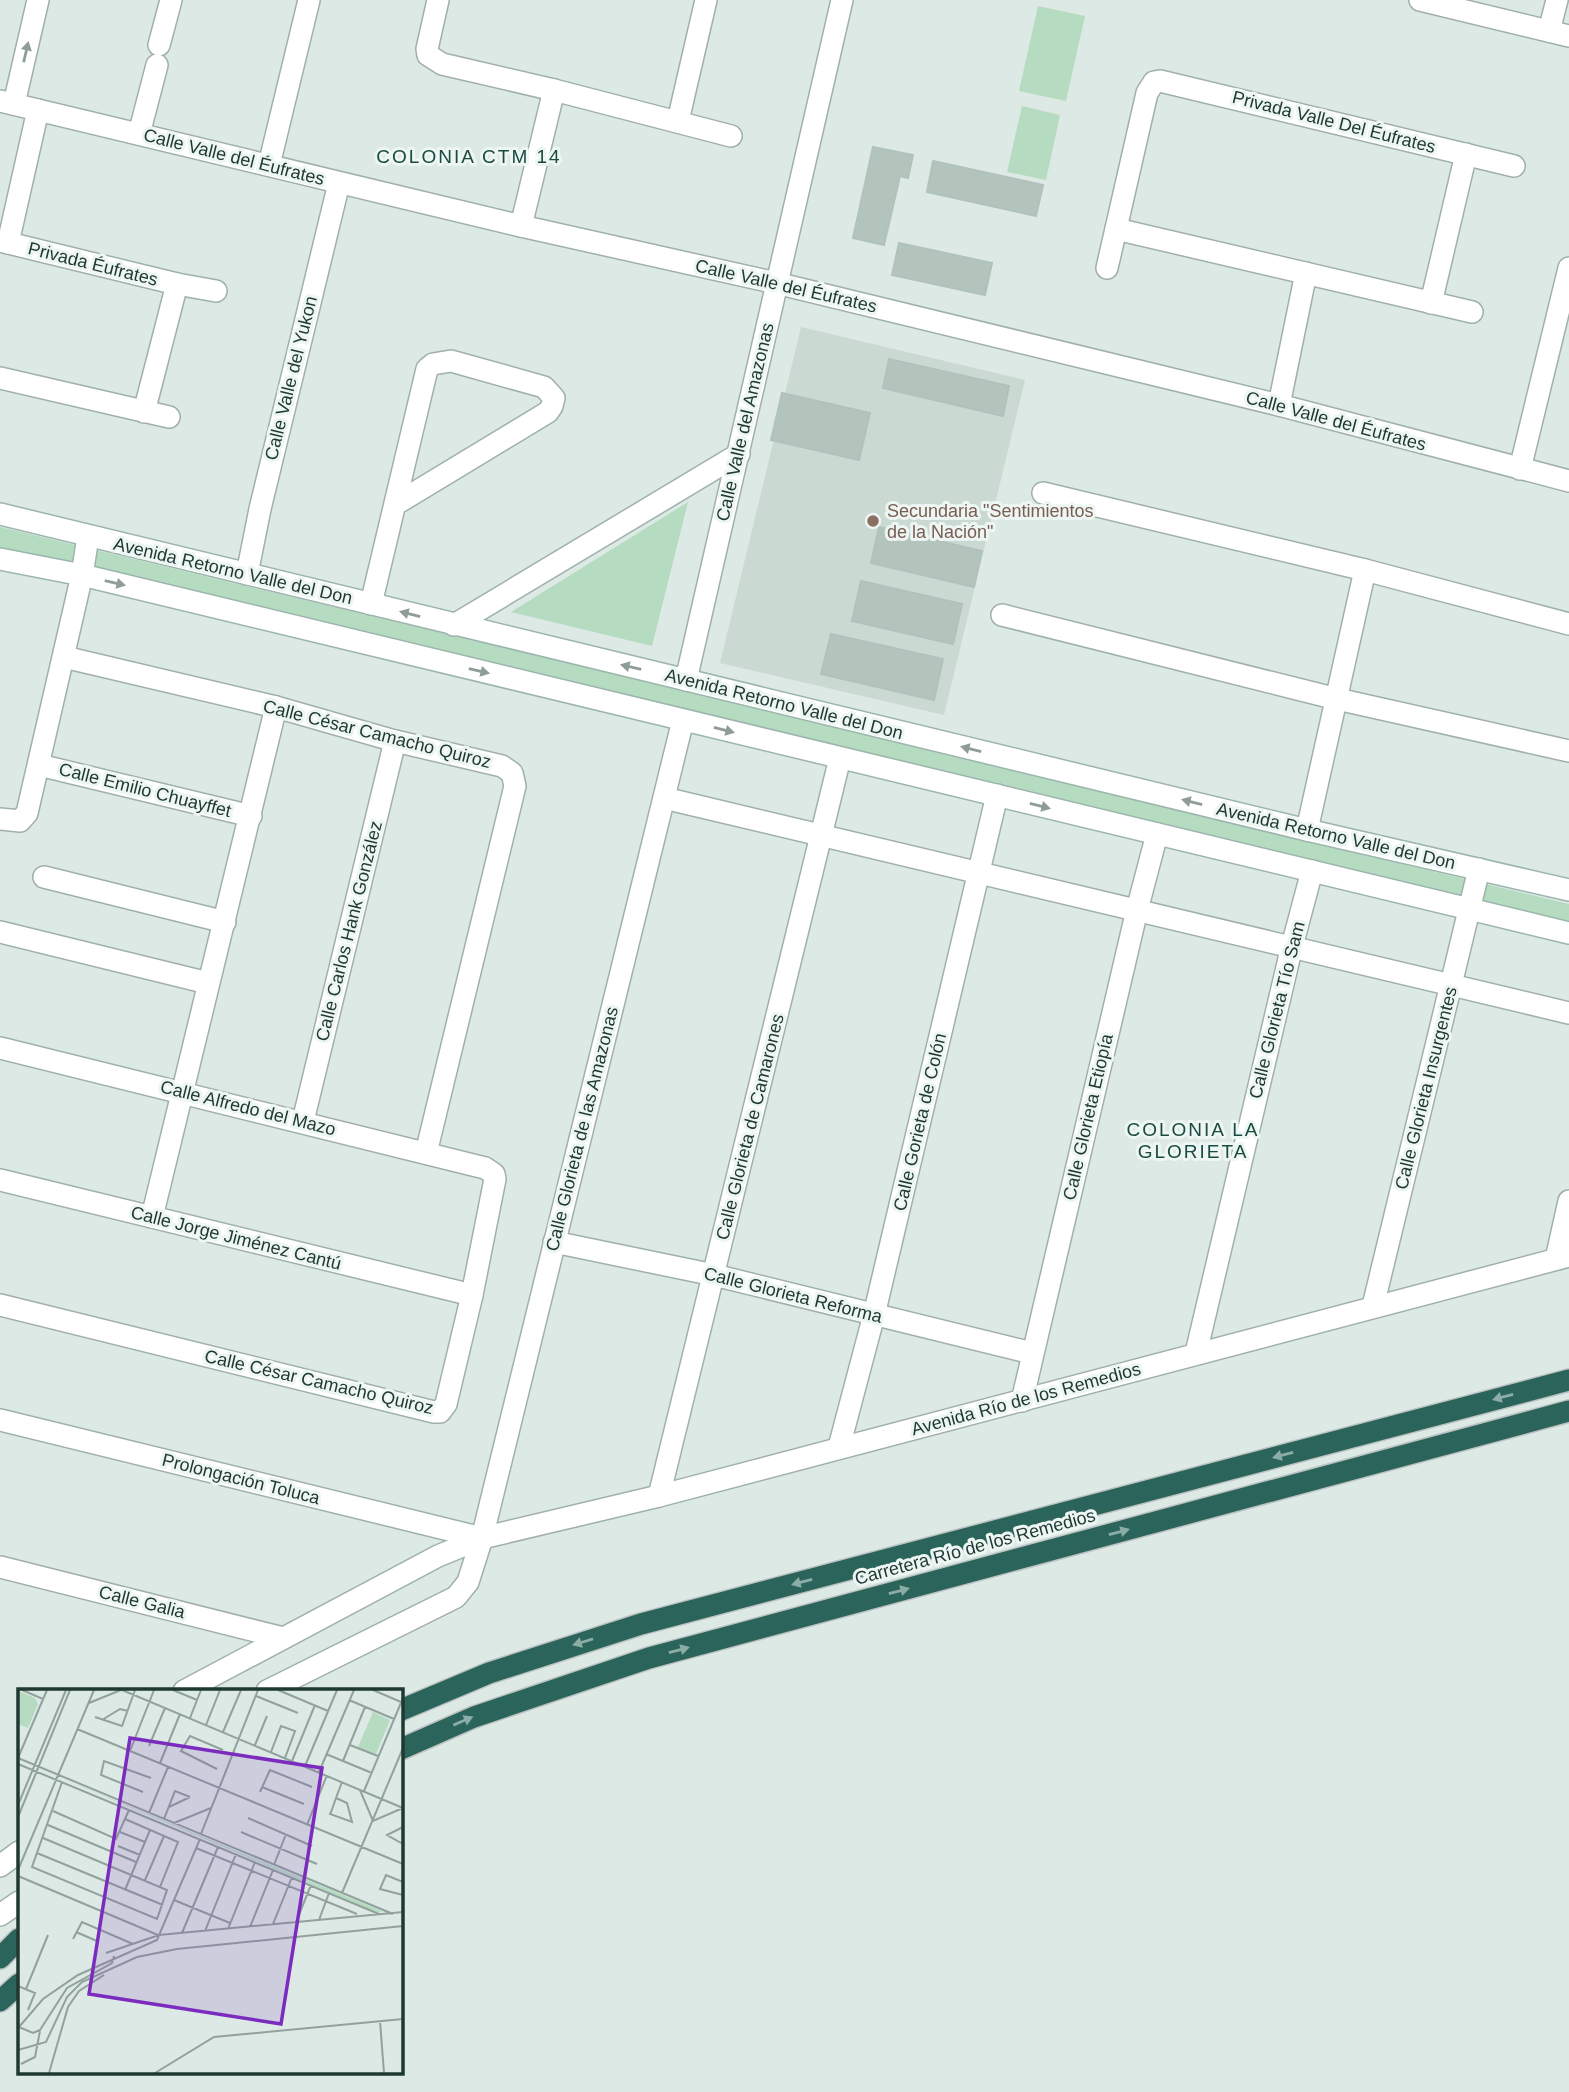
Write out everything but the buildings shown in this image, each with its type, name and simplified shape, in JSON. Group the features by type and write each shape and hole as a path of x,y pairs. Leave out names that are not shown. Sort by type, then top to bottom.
{"highway":[{"name":"Carretera Río de los Remedios","path":"402,1710 489,1673 641,1624 1569,1380"},
{"name":"Carretera Río de los Remedios","path":"402,1749 474,1717 649,1658 1569,1412"},
{"path":"0,1938 18,1929"},
{"path":"0,1958 18,1940"},
{"path":"0,2001 18,1985"}],"street":[{"path":"7,102 38,0"},
{"path":"139,134 171,0"},
{"path":"269,165 309,0"},
{"path":"438,0 427,41 428,55 442,64 731,136"},
{"path":"678,121 706,0"},
{"name":"Calle Valle del Amazonas","path":"687,680 842,0"},
{"path":"1429,1 1559,34 1557,0"},
{"name":"Privada Valle Del Éufrates","path":"1116,229 1147,93 1154,82 1167,81 1514,166"},
{"path":"521,226 554,90"},
{"name":"Calle Valle del Éufrates","path":"7,102 521,226 776,283 1279,405 1569,481"},
{"name":"Privada Éufrates","path":"38,110 4,242 216,291"},
{"path":"1431,303 1466,154"},
{"name":"Calle Valle del Yukon","path":"247,574 260,509 339,183"},
{"path":"1107,268 1116,229 1472,312"},
{"path":"1520,469 1569,268"},
{"path":"1279,405 1306,273"},
{"name":"Privada Éufrates","path":"144,412 177,284"},
{"path":"371,604 427,369 433,364 451,361 544,387 554,398 548,412 396,504"},
{"path":"0,378 169,417"},
{"path":"454,625 739,454"},
{"path":"1042,493 1364,570 1569,624"},
{"name":"Avenida Retorno Valle del Don","path":"0,514 1307,830 1569,890"},
{"path":"0,819 14,821 24,817 64,657 88,537"},
{"path":"0,559 82,575 1569,933"},
{"path":"1307,830 1364,570"},
{"path":"1002,615 1337,699 1569,751"},
{"name":"Calle César Camacho Quiroz","path":"64,657 502,766 512,773 514,779 426,1153"},
{"path":"152,1217 276,708"},
{"name":"Calle Glorieta de las Amazonas","path":"271,1689 456,1597 468,1582 482,1538 683,720"},
{"name":"Calle Carlos Hank González","path":"303,1121 395,741"},
{"name":"Calle Glorieta de Camarones","path":"659,1496 840,758"},
{"name":"Calle Emilio Chuayffet","path":"38,765 251,816"},
{"name":"Calle Gorieta de Colón","path":"839,1447 874,1315 997,795"},
{"path":"664,798 1569,1013"},
{"name":"Calle Glorieta Etiopía","path":"1022,1401 1157,834"},
{"name":"Calle Glorieta Insurgentes","path":"1373,1306 1479,869"},
{"name":"Calle Glorieta Tío Sam","path":"1196,1353 1312,871"},
{"path":"44,877 225,922"},
{"path":"0,932 208,983"},
{"name":"Calle Alfredo del Mazo","path":"0,1048 303,1121 485,1168 494,1174"},
{"name":"Calle César Camacho Quiroz","path":"0,1305 440,1412 446,1404 472,1295 495,1184 494,1174"},
{"name":"Calle Jorge Jiménez Cantú","path":"0,1180 472,1295"},
{"path":"1562,1257 1569,1200"},
{"name":"Calle Glorieta Reforma","path":"554,1242 714,1275 1032,1353"},
{"name":"Avenida Río de los Remedios","path":"188,1689 438,1556 482,1538 659,1496 1562,1257"},
{"name":"Prolongación Toluca","path":"0,1420 482,1538"},
{"name":"Calle Galia","path":"0,1567 283,1638"},
{"path":"0,1866 18,1853"},
{"path":"0,1915 18,1903"}],"shaded area":[{"name":"Secundaria \"Sentimientos de la Nación\"","path":"801,327 1025,380 944,715 720,663"}],"green space":[{"path":"1038,6 1085,16 1066,101 1019,91"},
{"path":"1022,106 1060,115 1046,180 1007,172"},
{"path":"688,502 652,646 511,612"},
{"path":"0,527 1569,904 1569,929 0,550"}],"place":[{"name":"Secundaria \"Sentimientos de la Nación\"","path":"873,521"}],"district":[{"name":"COLONIA CTM 14","path":"469,156"},
{"name":"COLONIA LA GLORIETA","path":"1193,1140"}]}
